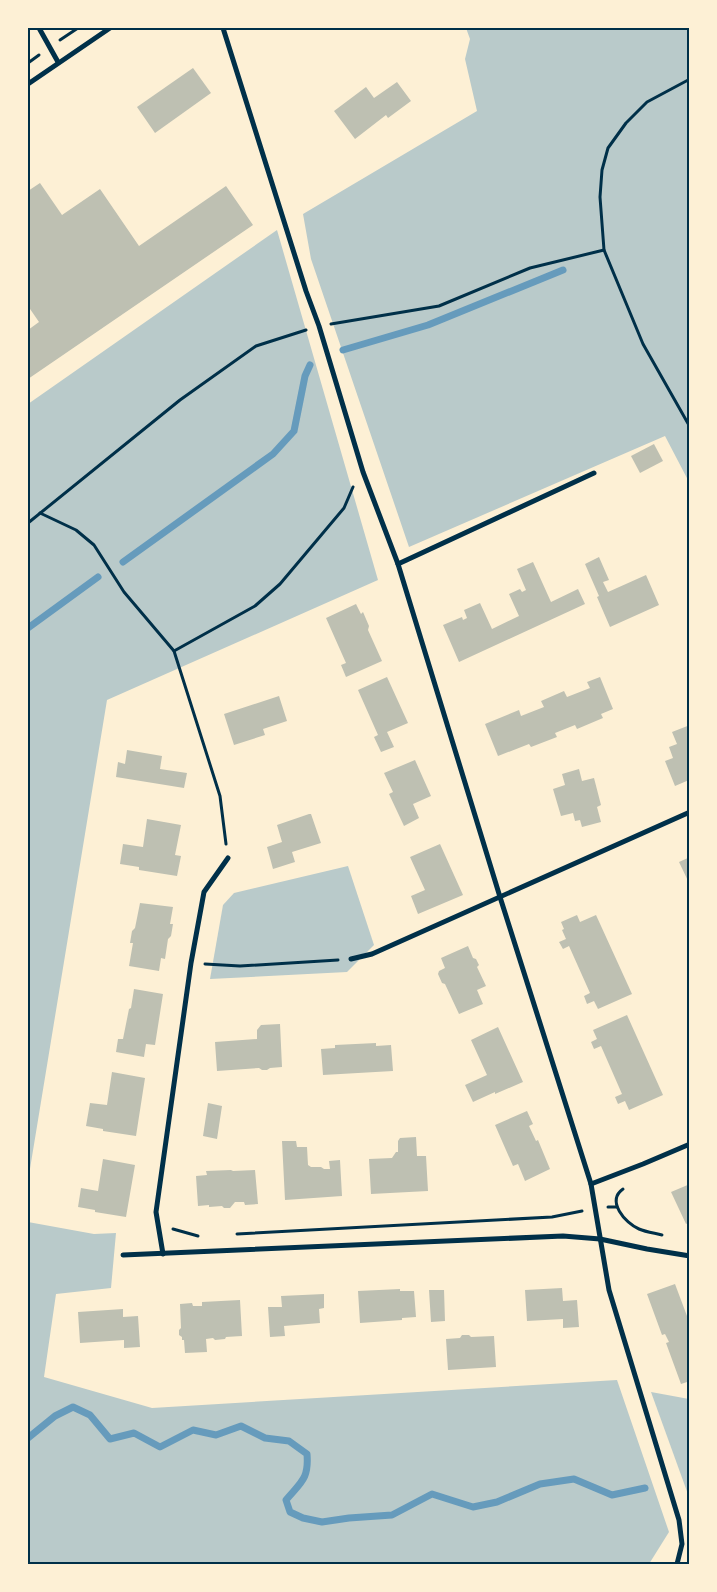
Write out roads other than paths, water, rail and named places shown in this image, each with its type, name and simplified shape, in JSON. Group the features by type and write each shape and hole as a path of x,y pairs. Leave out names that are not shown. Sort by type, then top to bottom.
{"street":[{"path":"39,28 58,62"},
{"path":"28,84 110,28"},
{"path":"223,28 306,291 319,326 363,472 398,564 500,897 591,1184 609,1290 679,1520 682,1544 678,1564"},
{"path":"398,564 594,473"},
{"path":"351,959 372,954 690,812"},
{"path":"163,1254 156,1212 191,963 204,892 228,858"},
{"path":"591,1184 690,1144"},
{"path":"123,1255 563,1236 600,1238 690,1256"}],"waterway":[{"path":"343,350 428,325 563,270"},
{"path":"123,562 273,454 294,431 305,376 310,365"},
{"path":"28,628 98,577"},
{"path":"28,1438 55,1416 73,1407 90,1415 110,1439 134,1433 160,1447 193,1430 216,1435 241,1426 265,1438 289,1441 307,1454 307,1469 303,1480 286,1500 290,1512 303,1518 322,1522 392,1515 432,1494 473,1507 497,1502 540,1484 574,1479 612,1495 645,1488"}]}
